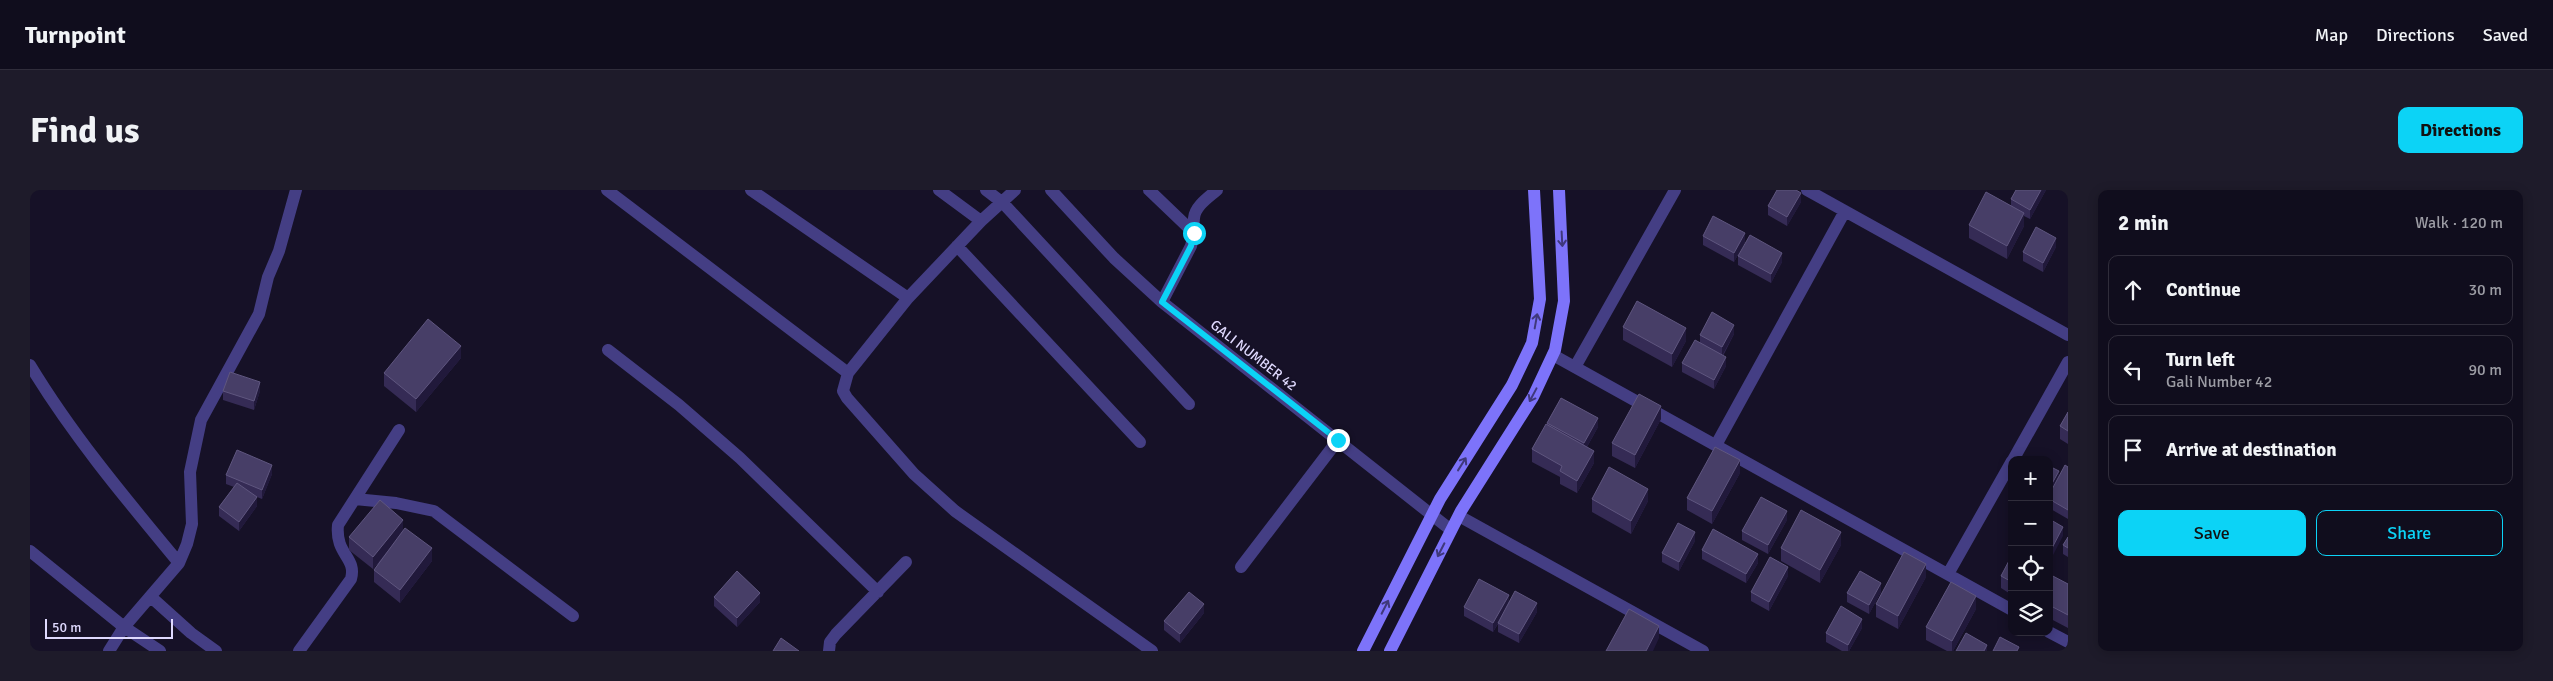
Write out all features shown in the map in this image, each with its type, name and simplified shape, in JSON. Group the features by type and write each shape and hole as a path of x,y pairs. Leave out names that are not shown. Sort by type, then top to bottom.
{"street":[{"path":"109,651 124,628 179,564 192,524 190,472 201,420 259,314 268,277 279,251 296,190"},
{"path":"607,190 848,373"},
{"path":"751,190 908,298"},
{"path":"939,190 981,221"},
{"path":"986,190 1003,203 1190,404"},
{"path":"1016,190 981,221 908,298 848,373 844,391 846,398 914,474 955,511 1152,651"},
{"name":"GALI NUMBER 42","path":"1051,190 1114,258 1162,302 1451,530"},
{"path":"1149,190 1194,233"},
{"path":"1162,302 1191,246 1194,233 1194,216 1198,208 1217,190"},
{"path":"1364,651 1432,515 1512,385 1532,343 1540,299 1534,190"},
{"path":"1390,651 1451,530 1532,397 1553,355 1564,300 1559,190"},
{"path":"1575,367 1675,190"},
{"path":"1807,190 2068,335"},
{"path":"1716,445 1845,211"},
{"path":"957,246 1140,442"},
{"path":"608,350 679,405 740,458 878,592"},
{"path":"1553,355 2008,608"},
{"path":"2015,456 2068,362"},
{"path":"30,365 56,408 102,470 179,564"},
{"path":"299,651 352,579 352,563 341,552 337,539 338,525 399,430"},
{"path":"1241,567 1338,440"},
{"path":"1948,574 2008,468"},
{"path":"355,499 396,503 434,511 573,616"},
{"path":"1459,516 1703,651"},
{"path":"30,551 124,628 160,651"},
{"path":"829,651 830,642 836,634 906,562"},
{"path":"151,597 191,633 216,651"},
{"path":"2053,634 2068,642"}],"building":[{"path":"1777,190 1796,190 1801,193 1787,217 1768,206"},
{"path":"2016,190 2041,190 2030,210 2011,199"},
{"path":"1986,192 2024,213 2007,246 1969,225"},
{"path":"1713,216 1745,233 1734,253 1703,236"},
{"path":"2036,227 2056,238 2043,263 2023,252"},
{"path":"1750,235 1782,253 1771,274 1738,256"},
{"path":"1637,301 1686,328 1672,354 1623,327"},
{"path":"1712,312 1734,325 1722,347 1700,335"},
{"path":"428,319 461,346 416,399 384,373"},
{"path":"1695,340 1726,357 1714,380 1682,363"},
{"path":"230,372 260,382 254,401 223,391"},
{"path":"1639,394 1661,406 1635,455 1612,443"},
{"path":"1561,398 1598,418 1584,443 1547,423"},
{"path":"2068,412 2068,431 2060,426"},
{"path":"1546,424 1594,451 1577,481 1560,471 1562,466 1532,449"},
{"path":"1715,447 1740,460 1712,511 1687,498"},
{"path":"237,450 272,465 262,490 226,475"},
{"path":"2065,465 2068,467 2068,510 2053,501 2053,488"},
{"path":"1609,467 1648,489 1631,521 1592,499"},
{"path":"2053,468 2059,471 2053,482"},
{"path":"237,483 257,497 239,522 219,507"},
{"path":"1761,497 1787,511 1768,545 1742,531"},
{"path":"380,500 403,520 373,557 349,537"},
{"path":"1801,510 1841,532 1820,570 1781,548"},
{"path":"2053,521 2063,527 2053,546"},
{"path":"1678,523 1695,532 1679,562 1662,553"},
{"path":"405,528 432,548 400,590 374,570"},
{"path":"1713,529 1758,554 1746,574 1702,550"},
{"path":"2068,537 2068,548 2063,545"},
{"path":"1904,552 1926,564 1898,616 1876,604"},
{"path":"1770,557 1788,567 1769,602 1751,592"},
{"path":"2008,563 2008,580 2001,576"},
{"path":"737,571 760,593 737,618 714,597"},
{"path":"1860,571 1881,583 1869,605 1847,593"},
{"path":"2053,576 2068,584 2068,615 2053,607"},
{"path":"1479,579 1509,595 1493,623 1464,607"},
{"path":"1951,582 1976,596 1952,641 1926,627"},
{"path":"1515,591 1537,603 1519,634 1498,623"},
{"path":"1189,592 1204,604 1180,634 1164,621"},
{"path":"1841,606 1862,619 1848,645 1826,633"},
{"path":"1629,609 1659,626 1646,651 1606,651"},
{"path":"1966,633 1987,645 1984,651 1956,651"},
{"path":"2000,637 2019,647 2017,651 1993,651"},
{"path":"781,638 799,651 773,651"}],"route":[{"path":"1194,233 1191,246 1162,302 1338,440"}]}
